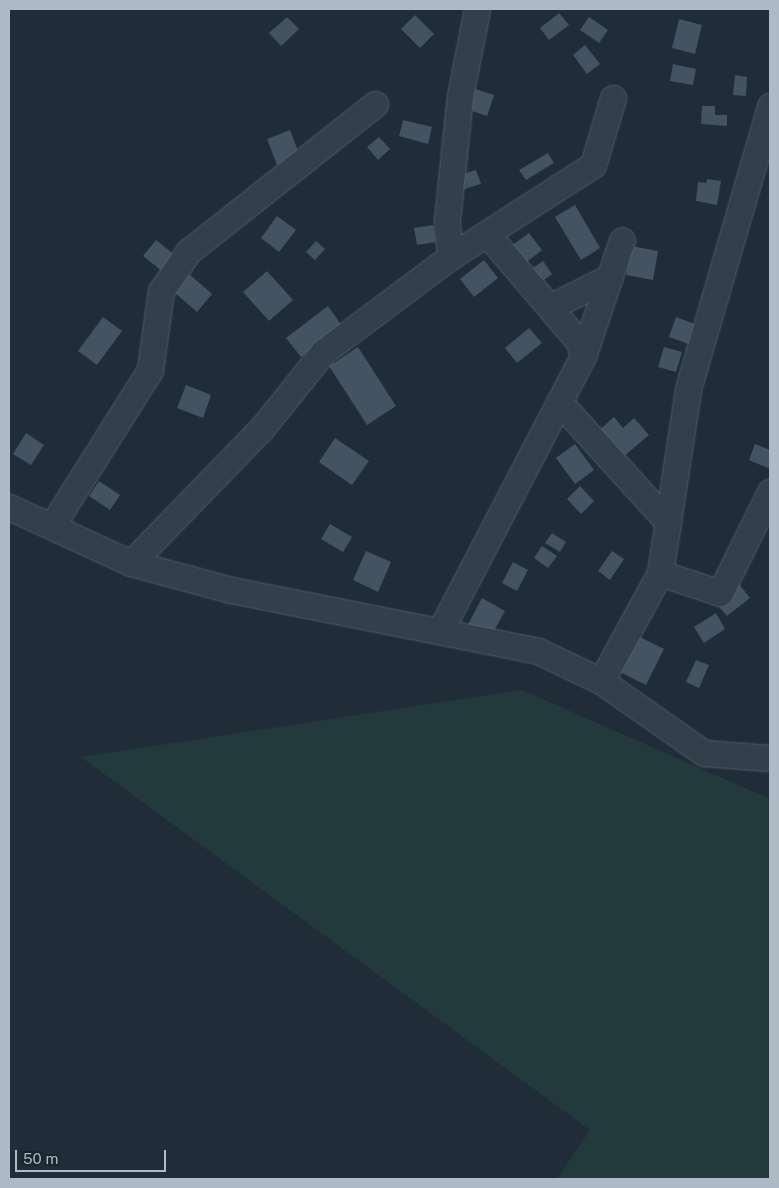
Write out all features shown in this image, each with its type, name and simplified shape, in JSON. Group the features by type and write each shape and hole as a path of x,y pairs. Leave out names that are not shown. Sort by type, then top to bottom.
{"street":[{"path":"450,257 447,220 460,96 477,9"},
{"path":"131,563 262,428 323,352 450,257 593,165 613,98"},
{"path":"53,524 150,370 162,291 188,251 376,104"},
{"path":"601,681 660,574 688,389 770,106"},
{"path":"487,234 579,342 583,356"},
{"path":"440,631 583,356 622,240"},
{"path":"550,307 610,277"},
{"path":"560,402 668,522"},
{"path":"660,574 720,593 770,492"},
{"path":"9,507 53,524 131,563 231,590 538,651 601,681 704,754 770,758"}],"green space":[{"path":"522,690 770,799 770,1179 557,1179 590,1130 81,757"}],"building":[{"path":"559,13 569,25 549,40 540,28"},
{"path":"415,15 434,34 420,48 401,29"},
{"path":"287,17 299,29 281,46 269,33"},
{"path":"589,17 608,30 599,43 580,30"},
{"path":"679,19 702,25 695,54 672,48"},
{"path":"585,45 600,64 587,74 573,55"},
{"path":"673,64 696,69 693,85 670,81"},
{"path":"735,75 747,77 746,96 733,95"},
{"path":"469,87 494,95 487,116 463,108"},
{"path":"702,106 715,106 715,115 727,115 727,126 701,124"},
{"path":"403,120 432,127 428,144 399,136"},
{"path":"290,130 300,156 277,165 267,139"},
{"path":"379,137 390,149 378,160 367,147"},
{"path":"548,153 554,163 526,180 519,170"},
{"path":"476,170 481,184 458,191 453,177"},
{"path":"707,179 721,181 717,205 696,201 698,182 706,183"},
{"path":"575,205 600,248 581,260 555,217"},
{"path":"277,216 296,230 279,252 261,238"},
{"path":"433,225 436,242 417,245 414,228"},
{"path":"529,233 542,250 523,265 510,247"},
{"path":"156,240 180,259 167,275 143,256"},
{"path":"316,241 325,249 315,260 306,252"},
{"path":"631,246 658,251 653,280 626,275"},
{"path":"484,260 498,278 474,297 460,279"},
{"path":"543,261 552,274 537,285 527,272"},
{"path":"267,271 293,300 269,321 243,292"},
{"path":"189,274 212,294 197,312 174,292"},
{"path":"328,306 342,326 301,357 286,338"},
{"path":"103,317 122,331 97,365 78,351"},
{"path":"676,317 700,326 694,346 669,337"},
{"path":"529,328 542,343 517,363 505,348"},
{"path":"358,347 396,406 367,425 329,366"},
{"path":"664,347 682,352 676,372 658,367"},
{"path":"186,385 211,395 203,418 177,408"},
{"path":"614,417 623,428 634,418 649,435 617,462 594,435"},
{"path":"26,433 44,445 31,465 13,454"},
{"path":"335,438 369,461 352,485 319,462"},
{"path":"575,444 594,470 575,484 556,458"},
{"path":"755,444 770,450 770,469 749,460"},
{"path":"99,481 120,495 110,510 89,496"},
{"path":"580,486 594,501 581,514 567,499"},
{"path":"330,524 352,537 343,552 321,539"},
{"path":"552,533 566,542 560,552 545,543"},
{"path":"542,546 557,556 548,568 534,558"},
{"path":"366,551 391,562 378,592 353,580"},
{"path":"612,551 624,559 610,580 598,571"},
{"path":"513,562 528,570 517,591 502,583"},
{"path":"739,584 750,598 727,616 715,602"},
{"path":"482,598 505,611 490,638 467,626"},
{"path":"716,613 725,629 704,643 694,627"},
{"path":"630,632 664,649 646,685 612,668"},
{"path":"696,660 709,665 699,688 686,682"}]}
